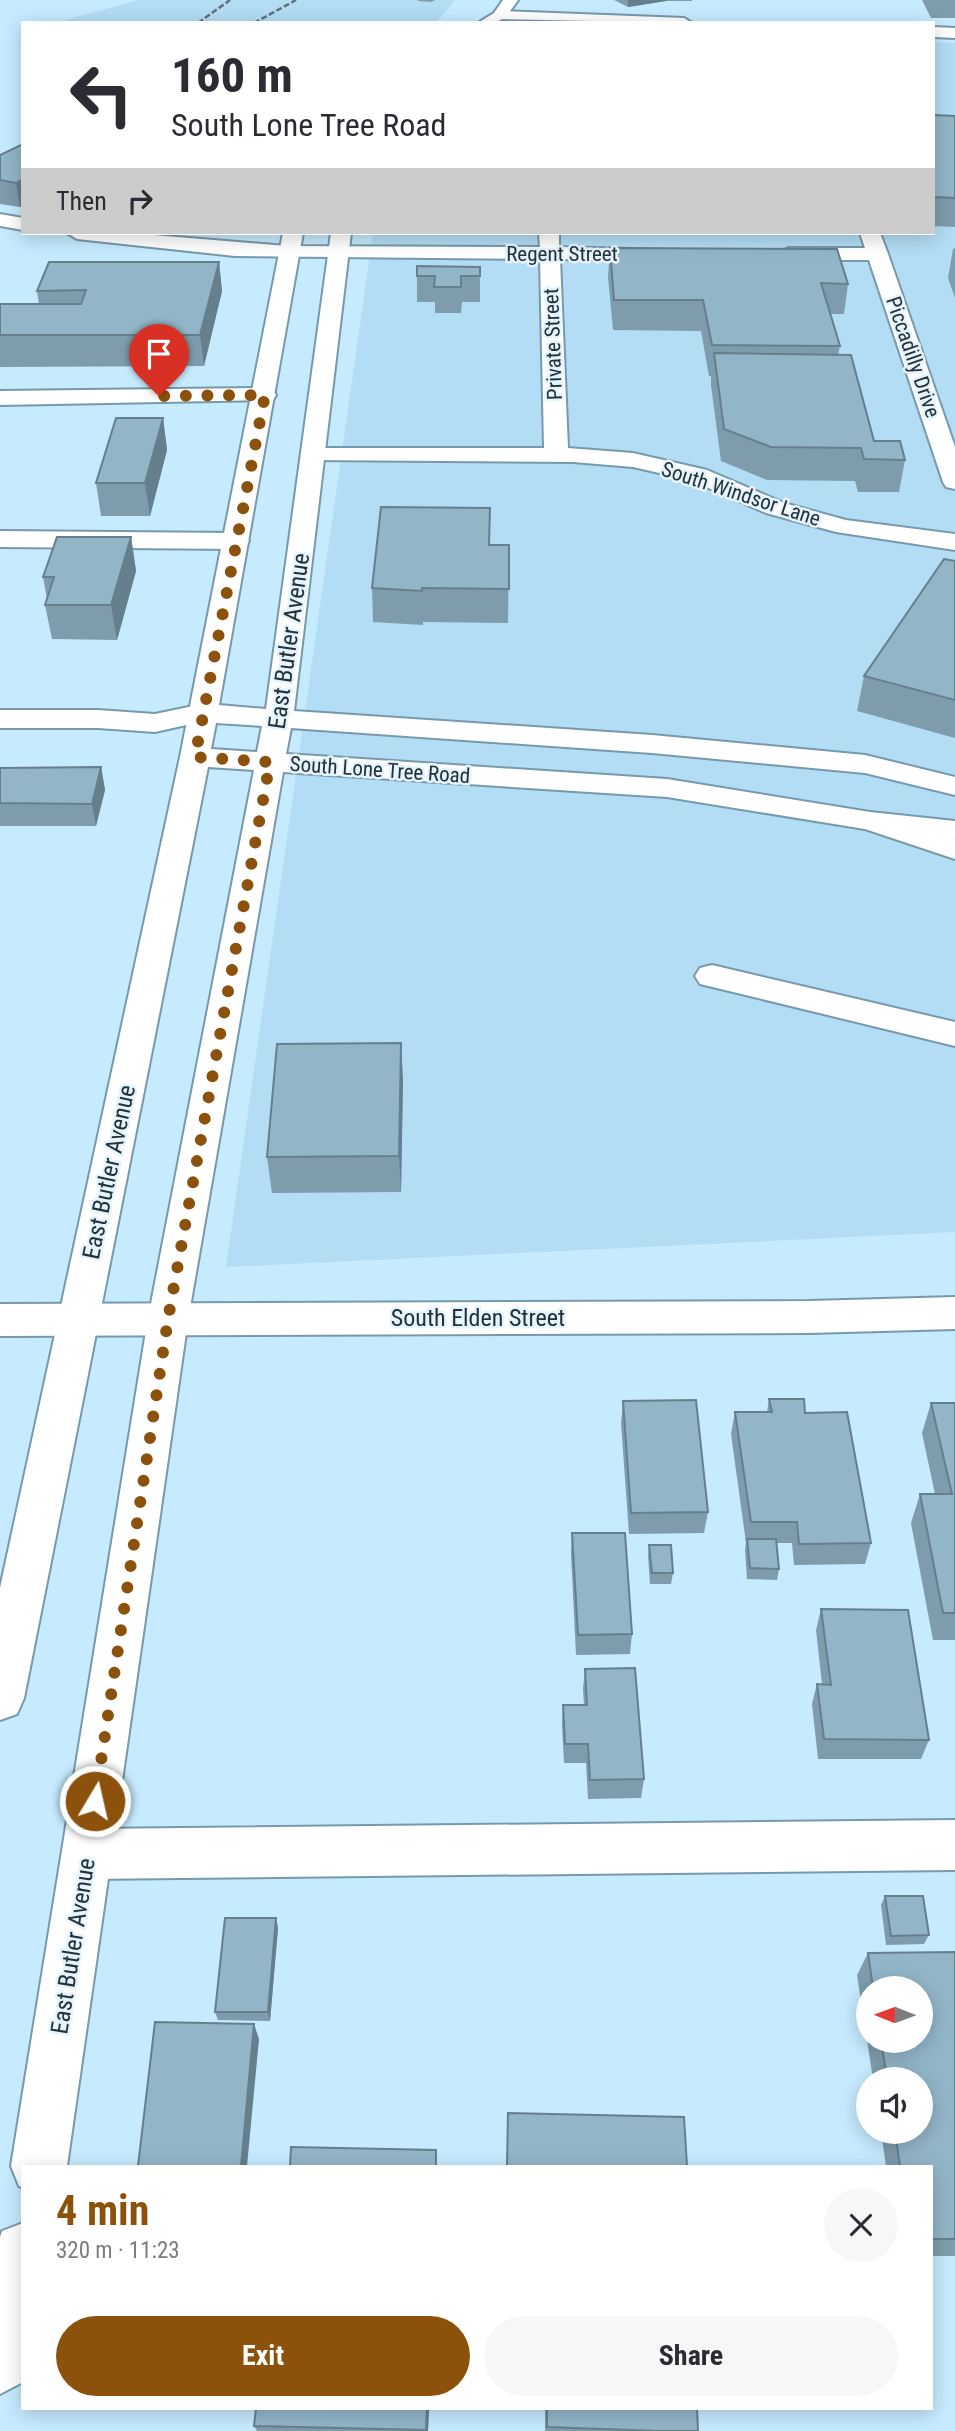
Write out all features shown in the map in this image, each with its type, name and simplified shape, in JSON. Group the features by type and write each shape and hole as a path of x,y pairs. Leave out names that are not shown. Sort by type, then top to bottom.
{"main road":[{"path":"494,20 511,0"},
{"path":"494,20 557,21"},
{"path":"935,32 955,33"},
{"path":"0,220 21,224"},
{"name":"Piccadilly Drive","path":"871,235 955,482"},
{"name":"Regent Street","path":"127,236 340,243 550,244 685,254"},
{"name":"East Butler Avenue","path":"0,1698 195,757 265,395 290,242"},
{"name":"East Butler Avenue","path":"39,2165 168,1319 279,718 315,455 340,243"},
{"name":"Private Street","path":"550,244 556,455"},
{"path":"768,254 878,254"},
{"path":"0,398 265,395"},
{"name":"South Windsor Lane","path":"315,455 556,455 633,460 698,475 775,508 845,527 955,542"},
{"path":"0,539 236,541"},
{"name":"South Lone Tree Road","path":"0,719 98,719 155,723 203,713 652,744 865,764 955,786"},
{"path":"155,723 195,757"},
{"name":"South Lone Tree Road","path":"195,757 667,788 870,821 955,849"},
{"path":"870,821 955,830"},
{"path":"712,976 955,1034"},
{"name":"South Elden Street","path":"0,1320 809,1317 955,1313"},
{"path":"87,1854 955,1845"},
{"path":"0,2364 21,2262"}],"shaded area":[{"path":"139,0 455,0 438,21 61,21"},
{"path":"935,42 955,43 955,1232 226,1267 373,235 935,235"}],"building":[{"path":"935,115 955,116 955,198 935,197"},
{"path":"21,145 21,180 16,183 0,180 0,155"},
{"path":"610,248 837,249 848,284 821,283 840,346 712,345 703,300 614,300"},
{"path":"49,262 219,262 200,335 0,335 0,304 81,304 86,290 37,291"},
{"path":"417,266 480,267 480,276 461,276 461,287 434,287 435,276 417,276"},
{"path":"714,353 851,355 874,441 900,441 905,460 864,459 861,448 771,447 724,429"},
{"path":"116,418 163,418 145,483 96,483"},
{"path":"381,507 490,508 489,545 509,545 509,589 422,588 422,591 372,588"},
{"path":"57,537 131,537 111,605 45,605 54,577 43,577"},
{"path":"944,559 955,561 955,700 864,676"},
{"path":"101,767 92,804 0,803 0,768"},
{"path":"401,1043 399,1156 267,1157 277,1044"},
{"path":"769,1399 804,1399 805,1413 847,1412 871,1543 799,1544 797,1522 751,1522 735,1412 772,1412"},
{"path":"696,1400 708,1512 631,1513 623,1401"},
{"path":"931,1403 955,1403 955,1613 943,1613 920,1494 952,1494"},
{"path":"572,1533 625,1533 632,1634 578,1635"},
{"path":"747,1539 776,1539 779,1569 750,1568"},
{"path":"649,1545 671,1545 673,1573 652,1573"},
{"path":"821,1609 908,1610 929,1740 824,1739 817,1684 831,1685"},
{"path":"635,1668 644,1779 590,1780 588,1744 565,1744 563,1705 587,1705 585,1669"},
{"path":"885,1896 923,1896 929,1935 891,1936"},
{"path":"225,1918 276,1918 268,2012 215,2012"},
{"path":"955,1952 955,2239 933,2239 933,2165 900,2165 897,2144 933,2144 933,2067 885,2067 883,2053 933,2053 933,1976 871,1976 868,1953"},
{"path":"155,2022 254,2024 241,2165 138,2165"},
{"path":"508,2113 684,2117 687,2165 507,2165"},
{"path":"291,2147 436,2150 436,2165 290,2165"},
{"path":"256,2410 427,2410 426,2430 254,2426"},
{"path":"547,2410 697,2410 698,2431 659,2431 547,2427"}],"railway":[{"path":"201,21 230,0"},
{"path":"258,21 296,0"}],"route":[{"path":"95,1801 168,1319 270,762 195,757 265,395 159,396"}]}
